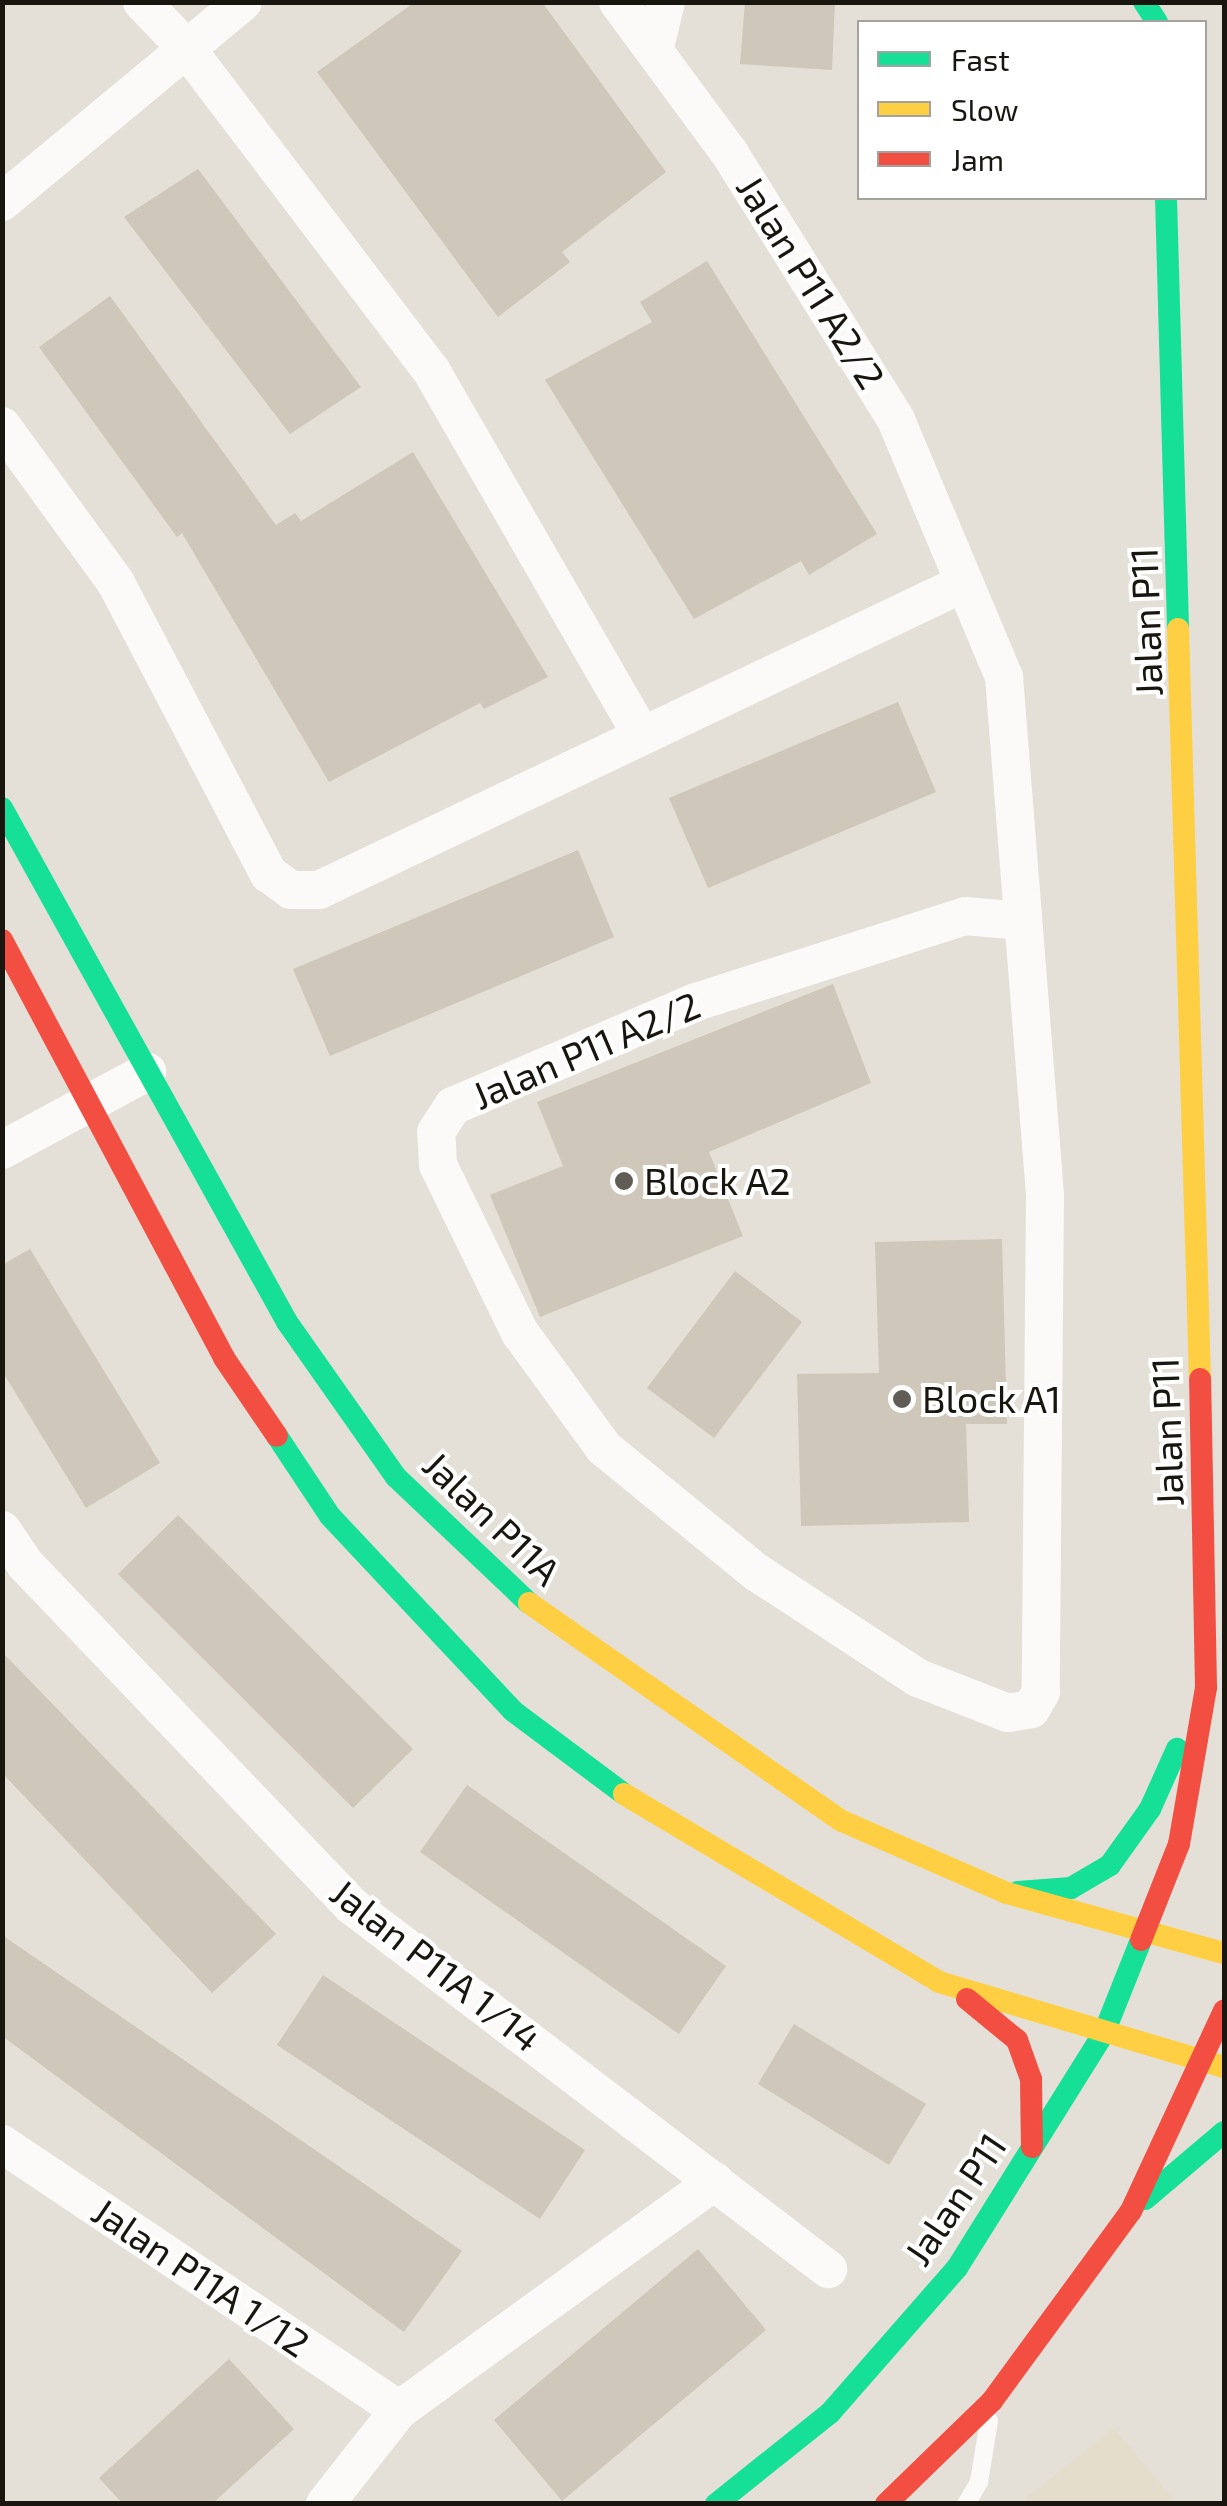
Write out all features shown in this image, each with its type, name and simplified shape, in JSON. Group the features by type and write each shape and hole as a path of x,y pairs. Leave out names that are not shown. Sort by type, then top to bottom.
{"main road":[{"name":"Jalan P11","path":"716,2504 830,2413 957,2268 1104,2032 1179,1844 1206,1687 1166,200"},
{"name":"Jalan P11A","path":"2,808 287,1322 396,1477 484,1566 573,1640 842,1822 1007,1893 1224,1953"},
{"path":"2,940 224,1358 330,1516 414,1614 513,1711 626,1794 939,1982 1017,2040 1031,2079 1032,2147"},
{"path":"1007,1893 1071,1888 1110,1865 1150,1809 1206,1687"},
{"path":"939,1982 1214,2066"},
{"path":"886,2504 992,2401 1131,2211 1214,2066 1224,2010"},
{"path":"1131,2211 1224,2132"}],"street":[{"path":"142,2 187,49 432,372 546,558 642,736"},
{"path":"2,202 243,2"},
{"name":"Jalan P11 A2/2","path":"618,2 655,47 822,292 896,420 960,585 1004,677 1045,1196 1042,1692 1031,1709 1008,1713 918,1678 756,1572 604,1448 520,1334 438,1165 436,1132 453,1106 696,1002 964,916 1022,921"},
{"path":"655,47 666,2"},
{"path":"2,426 116,583 269,874 291,890 320,890 960,585"},
{"path":"2,1150 147,1072"},
{"name":"Jalan P11A 1/14","path":"2,1530 25,1564 352,1906 828,2269"},
{"name":"Jalan P11A 1/12","path":"2,2144 399,2410"},
{"path":"324,2504 399,2410 715,2180"}],"lane":[{"path":"966,2504 979,2482 992,2401"}],"shaded area":[{"path":"1114,2428 1177,2503 1020,2503"}],"building":[{"path":"415,2 542,2 666,172 562,252 570,262 498,317 317,72"},
{"path":"745,2 835,2 832,70 740,64"},
{"path":"198,169 361,387 290,434 124,217"},
{"path":"707,261 877,534 809,575 801,561 694,619 545,380 652,322 640,302"},
{"path":"110,296 276,525 295,513 301,521 413,452 548,677 484,709 480,703 329,782 182,533 177,537 39,347"},
{"path":"898,702 936,792 708,888 669,798"},
{"path":"578,850 614,937 330,1056 293,969"},
{"name":"Block A2","path":"833,984 871,1083 709,1152 743,1236 540,1317 490,1195 563,1166 537,1102"},
{"name":"Block A1","path":"1002,1239 1007,1424 966,1424 969,1522 801,1526 797,1374 879,1373 875,1242"},
{"path":"30,1249 160,1463 86,1508 2,1371 2,1265"},
{"path":"735,1271 802,1322 714,1438 647,1388"},
{"path":"178,1515 413,1749 353,1808 118,1574"},
{"path":"2,1652 276,1934 212,1993 2,1773"},
{"path":"467,1785 726,1966 679,2034 420,1852"},
{"path":"2,1935 462,2251 404,2332 2,2036"},
{"path":"323,1975 585,2150 540,2219 277,2045"},
{"path":"794,2024 926,2104 889,2165 758,2084"},
{"path":"698,2249 766,2330 562,2501 494,2420"},
{"path":"229,2359 294,2429 212,2504 123,2504 99,2478"}],"traffic: fast":[{"path":"1144,2 1156,20"},
{"path":"1166,200 1178,629"},
{"path":"2,808 287,1322 396,1477 529,1603"},
{"path":"277,1436 330,1516 513,1711 624,1794"},
{"path":"1018,1892 1071,1888 1110,1865 1150,1809 1177,1749"},
{"path":"716,2504 830,2413 957,2268 1104,2033 1141,1940"},
{"path":"1145,2199 1224,2132"}],"traffic: slow":[{"path":"1178,629 1200,1379"},
{"path":"529,1603 842,1821 1007,1893 1224,1953"},
{"path":"624,1794 939,1982 1224,2067"}],"traffic: jam":[{"path":"2,940 224,1358 277,1436"},
{"path":"1141,1940 1179,1844 1206,1687 1200,1379"},
{"path":"967,1999 1017,2040 1031,2079 1032,2147"},
{"path":"886,2504 992,2401 1131,2211 1224,2011"}],"place":[{"name":"Block A2","path":"624,1181"},
{"name":"Block A1","path":"902,1399"}]}
